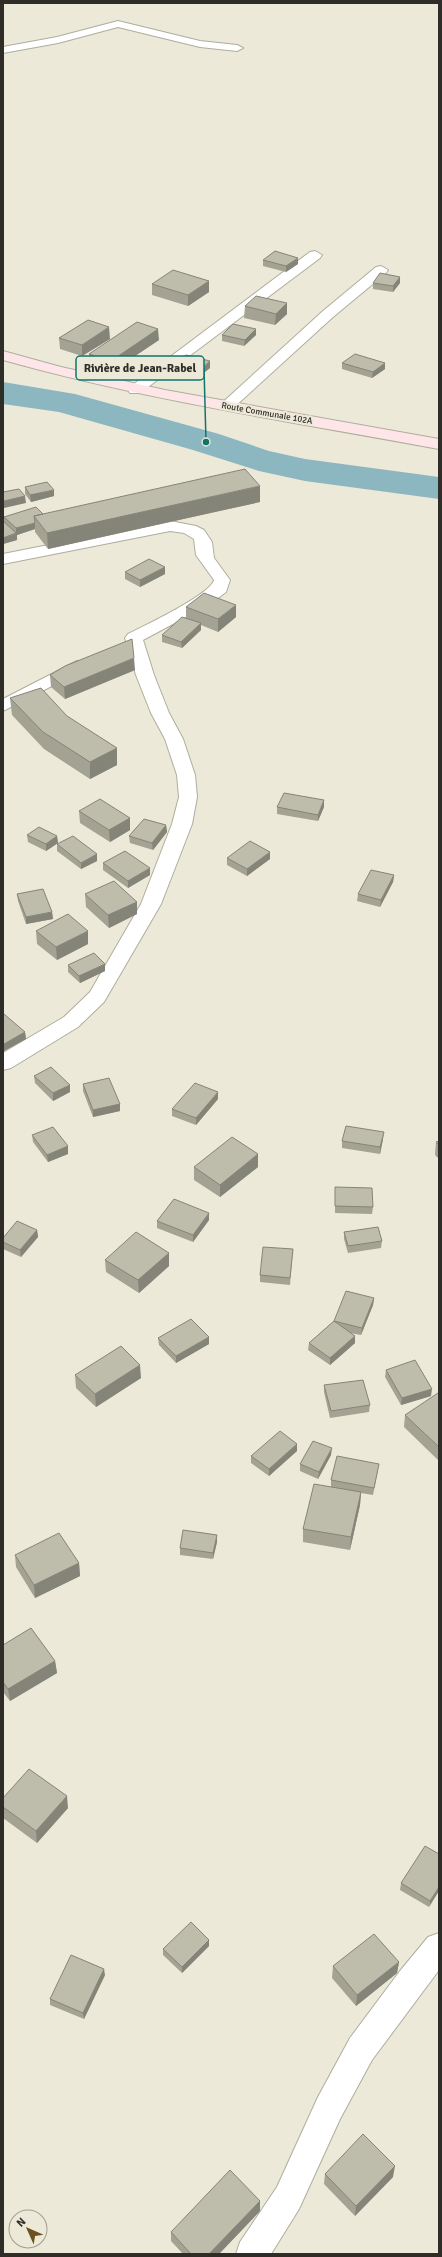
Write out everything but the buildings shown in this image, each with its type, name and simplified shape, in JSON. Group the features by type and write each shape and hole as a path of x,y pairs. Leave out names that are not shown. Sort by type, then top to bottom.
{"street":[{"path":"3,50 58,40 118,24 200,44 237,48"},
{"path":"135,390 315,255"},
{"path":"227,406 328,314 381,270"},
{"name":"Route Communale 102A","path":"3,355 45,368 135,390 439,444"},
{"path":"3,560 170,526 185,528 197,533 204,542 203,552 208,562 222,580 220,588 204,600 134,638 116,646"},
{"path":"3,1063 71,1022 97,997 151,904 182,824 188,797 186,775 174,739 160,713 145,675 134,638"},
{"path":"3,706 91,659"},
{"path":"252,2254 288,2198 328,2108 361,2049 439,1947"}],"waterway":[{"path":"3,393 62,402 206,442 259,460 305,470 439,488"}],"place":[{"name":"Rivière de Jean-Rabel","path":"206,442"}]}
